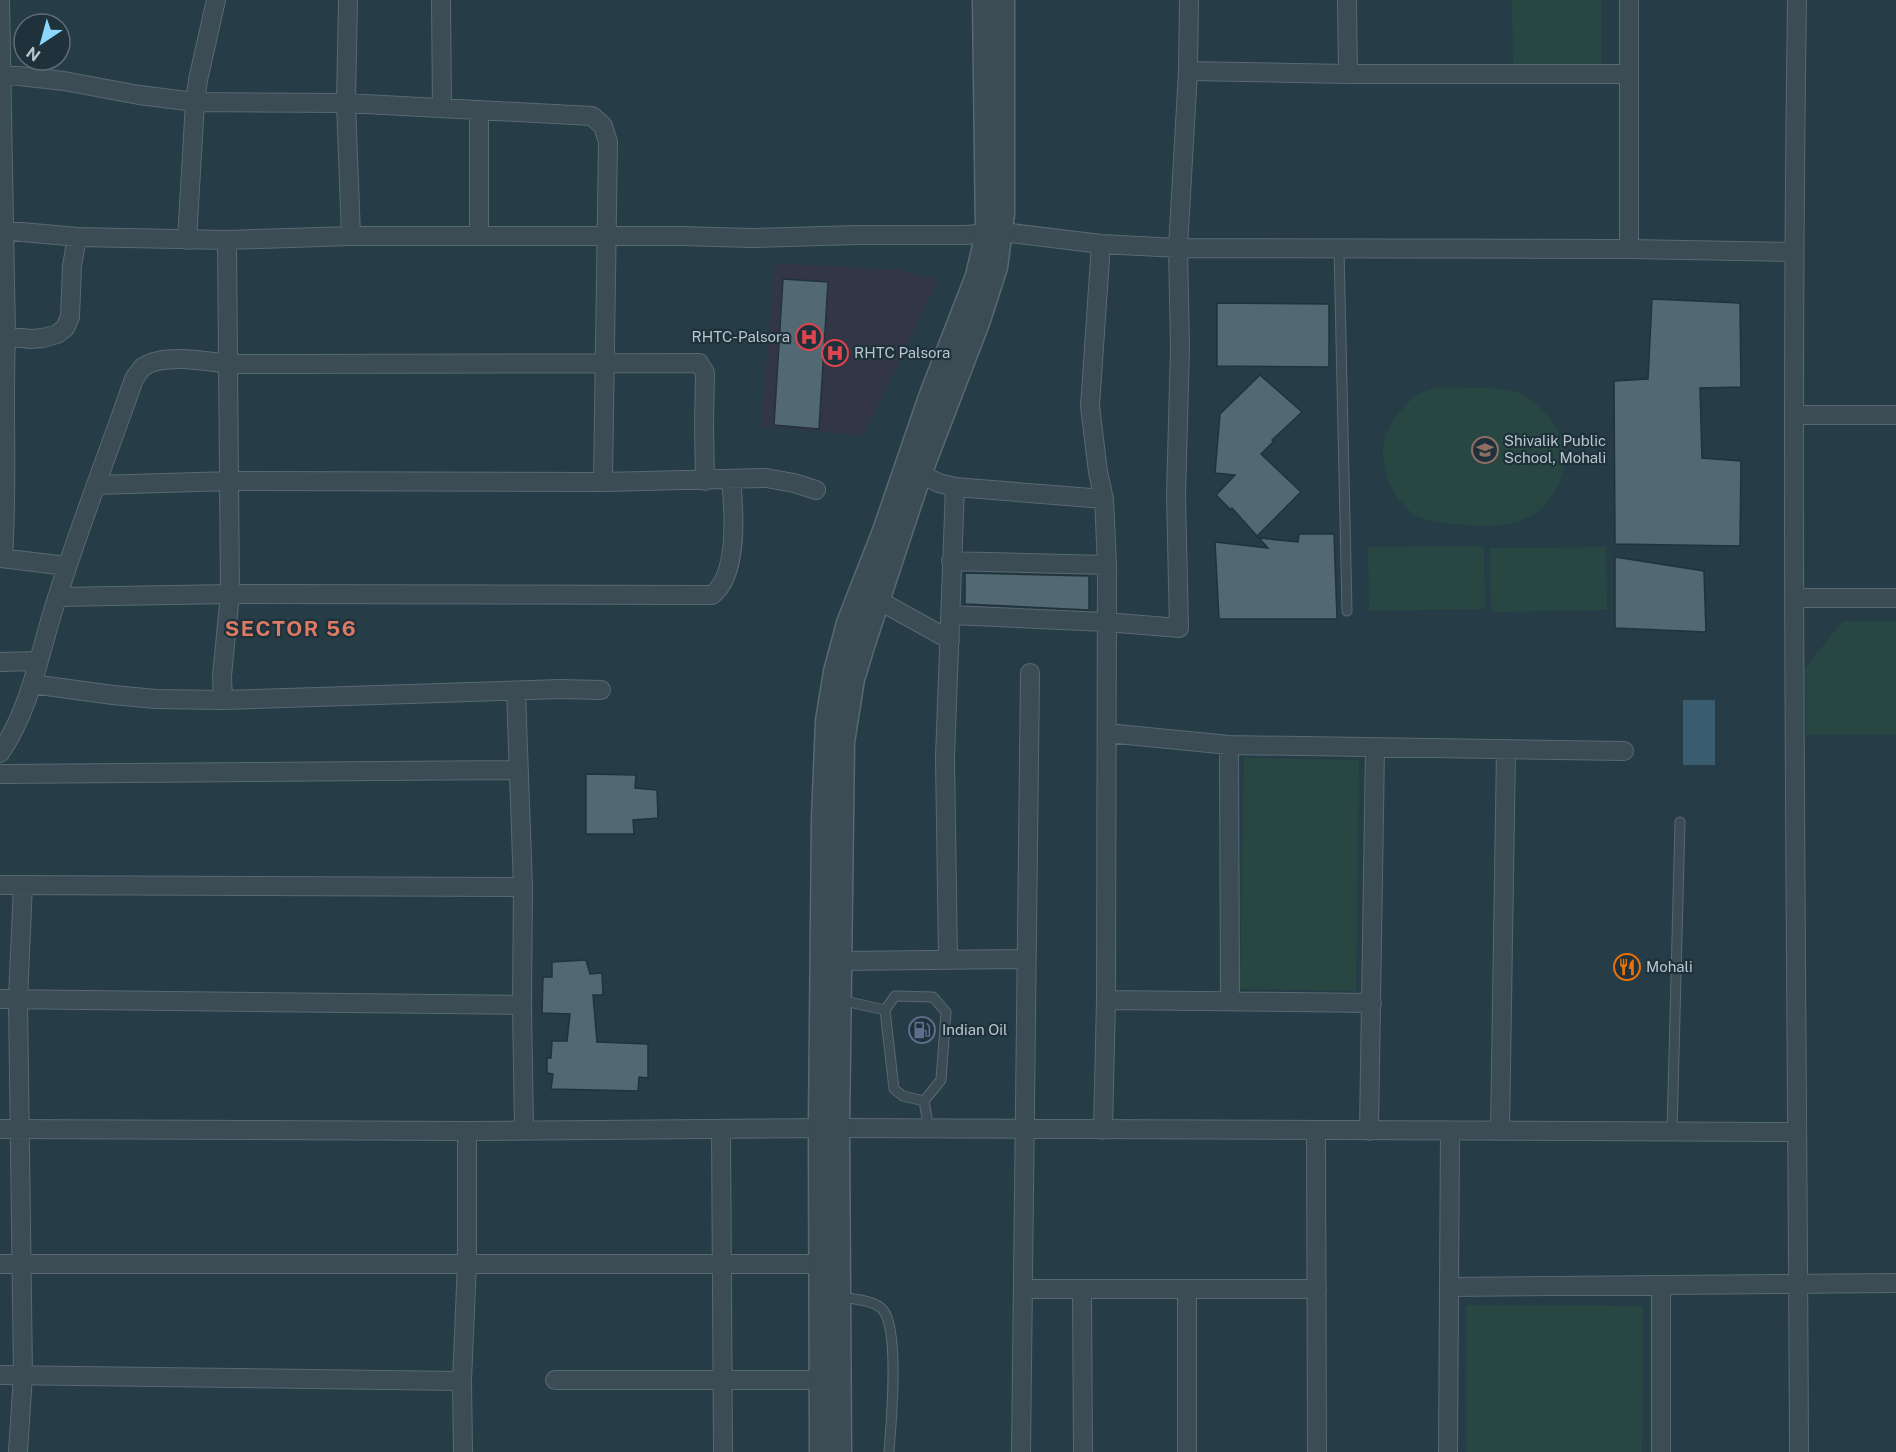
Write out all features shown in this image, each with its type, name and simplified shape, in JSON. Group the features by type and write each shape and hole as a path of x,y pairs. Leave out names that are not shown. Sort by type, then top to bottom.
{"street":[{"path":"0,0 5,528 2,558 67,566"},
{"path":"187,240 195,102 216,0"},
{"path":"348,0 346,103 351,236"},
{"path":"441,0 442,108"},
{"path":"984,0 994,232"},
{"path":"821,1452 821,1264 840,1000 843,742 853,679 878,600 912,471 977,276 994,232 1003,0"},
{"path":"951,615 1106,622 1179,628 1176,495 1180,346 1178,248 1188,71 1189,0"},
{"path":"1347,0 1348,74"},
{"path":"1629,0 1629,249"},
{"path":"1797,0 1793,252 1795,598 1793,653 1799,1452"},
{"path":"1188,71 1348,74 1629,74"},
{"path":"0,74 72,82 139,95 195,102 346,103 592,116 599,121 606,132 608,142 603,482"},
{"path":"479,110 479,236"},
{"path":"2,230 77,237 187,240 351,236 752,238 994,232 1101,244 1178,248 1629,249 1793,252"},
{"path":"3,336 43,338 57,334 65,328 70,317 72,266 77,237"},
{"path":"223,700 222,676 230,594 227,240"},
{"path":"1101,244 1090,406 1098,472 1104,499 1107,565 1106,1000 1103,1130"},
{"path":"0,753 16,725 32,684 67,566 134,379 142,368 164,360 188,359 229,364 699,363 705,373 705,481"},
{"path":"1794,415 1896,415"},
{"path":"912,471 939,483 955,487 1104,499"},
{"path":"840,1452 839,1296 829,1128 823,819 827,721 835,672 848,623 884,531 912,471"},
{"path":"96,485 230,481 603,482 766,478 816,490"},
{"path":"57,597 230,594 712,595 720,589 730,565 733,502 731,479"},
{"path":"948,960 945,757 955,487"},
{"path":"951,561 1107,565"},
{"path":"1795,598 1896,598"},
{"path":"878,600 950,640"},
{"path":"0,662 38,661"},
{"path":"1021,1452 1030,673"},
{"path":"32,684 156,699 223,700 560,689 601,690"},
{"path":"516,692 523,887 524,1129"},
{"path":"1107,734 1229,745 1624,751"},
{"path":"1229,745 1230,1001"},
{"path":"1369,1131 1375,748"},
{"path":"1500,1131 1506,749"},
{"path":"0,774 518,770"},
{"path":"0,885 523,887"},
{"path":"18,1452 23,1375 20,1129 9,999 22,885"},
{"path":"840,961 1026,959"},
{"path":"9,999 522,1005"},
{"path":"1106,1000 1372,1003"},
{"path":"0,1129 467,1131 829,1128 1797,1132"},
{"path":"722,1129 723,1452"},
{"path":"1316,1130 1317,1452"},
{"path":"463,1452 462,1380 467,1263 467,1131"},
{"path":"1448,1452 1450,1131"},
{"path":"0,1264 821,1264"},
{"path":"1449,1287 1798,1286 1896,1283"},
{"path":"1661,1286 1661,1452"},
{"path":"1082,1288 1083,1452"},
{"path":"1023,1289 1317,1289"},
{"path":"1187,1289 1187,1452"},
{"path":"0,1375 462,1380"},
{"path":"555,1380 821,1380"}],"lane":[{"path":"1339,249 1347,611"},
{"path":"1672,1132 1680,822"},
{"path":"924,1101 903,1096 894,1089 885,1010 895,996 933,997 946,1012 941,1080 924,1101 929,1129"},
{"path":"840,1000 885,1010"},
{"path":"839,1296 876,1305 883,1310 887,1318 894,1361 889,1452"}],"shaded area":[{"name":"RHTC Palsora","path":"775,263 899,270 938,280 863,436 761,426"},
{"path":"1683,700 1715,700 1715,765 1683,765"}],"green space":[{"path":"1512,0 1601,0 1601,71 1513,71"},
{"path":"1448,387 1493,388 1516,392 1536,404 1553,422 1563,444 1564,467 1558,485 1540,510 1515,522 1500,525 1447,524 1415,515 1396,495 1390,486 1384,464 1384,442 1387,431 1399,413 1416,396 1430,390"},
{"path":"1484,546 1485,609 1369,611 1368,547"},
{"path":"1606,547 1607,610 1491,612 1490,548"},
{"path":"1843,621 1896,621 1896,735 1806,735 1805,668"},
{"path":"1244,758 1359,760 1356,991 1240,989"},
{"path":"1466,1305 1643,1306 1642,1452 1466,1452"}],"building":[{"path":"783,279 828,282 819,429 774,425"},
{"path":"1652,299 1740,303 1741,387 1700,388 1702,458 1741,461 1740,546 1615,544 1614,381 1648,379"},
{"path":"1217,303 1329,304 1329,367 1217,366"},
{"path":"1260,375 1302,412 1272,440 1274,441 1261,454 1301,492 1257,536 1232,508 1231,510 1216,495 1235,475 1215,473 1220,414"},
{"path":"1299,534 1334,534 1337,619 1219,619 1215,542 1268,548 1259,538 1298,542"},
{"path":"1615,557 1704,571 1706,632 1615,628"},
{"path":"965,573 1089,576 1089,610 965,604"},
{"path":"586,774 636,775 635,788 657,790 658,818 633,820 634,834 586,834"},
{"path":"586,960 590,974 602,973 603,995 593,995 597,1042 648,1044 648,1078 639,1077 638,1091 551,1089 553,1074 547,1073 547,1058 551,1058 552,1041 567,1041 570,1014 542,1013 543,977 552,977 552,962"}],"place":[{"name":"RHTC-Palsora","path":"809,337"},
{"name":"RHTC Palsora","path":"835,353"},
{"name":"Shivalik Public School, Mohali","path":"1485,450"},
{"name":"Mohali","path":"1627,967"},
{"name":"Indian Oil","path":"922,1030"}],"district":[{"name":"SECTOR 56","path":"291,629"}]}
